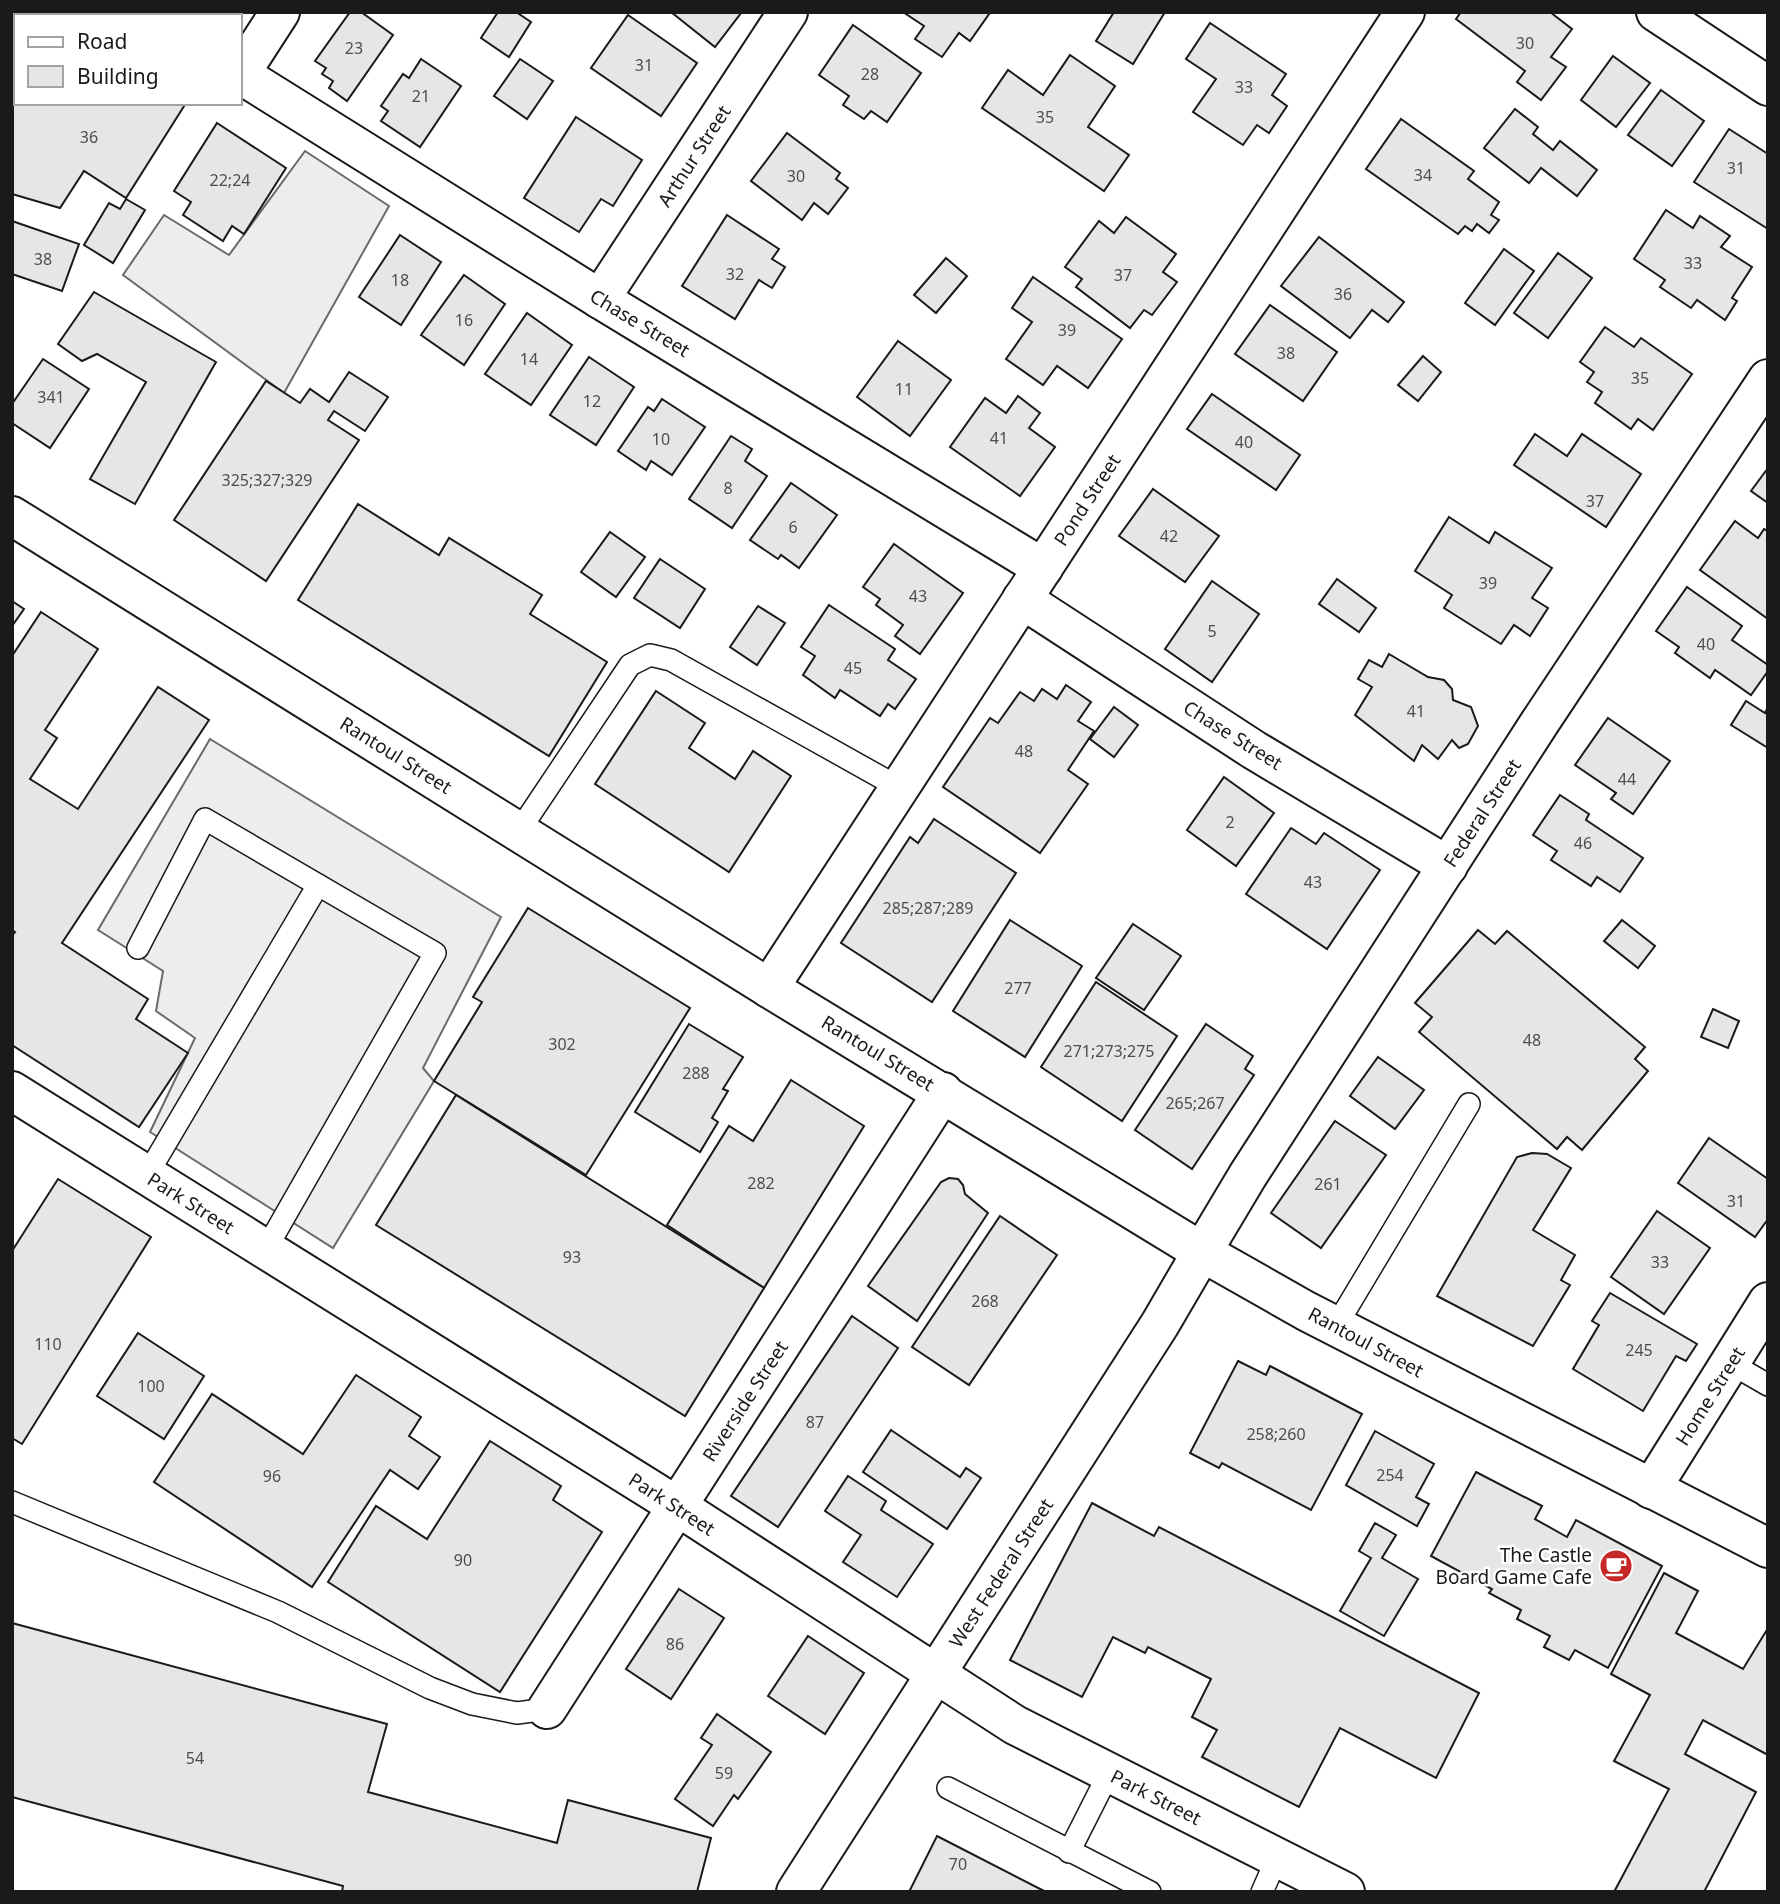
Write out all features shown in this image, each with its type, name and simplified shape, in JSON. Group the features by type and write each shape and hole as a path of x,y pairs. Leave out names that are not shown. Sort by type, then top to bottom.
{"main road":[{"path":"242,71 280,12"},
{"name":"Arthur Street","path":"600,299 788,12"},
{"name":"Pond Street","path":"769,988 1405,12"},
{"path":"1663,14 1768,86"},
{"name":"Chase Street","path":"242,75 600,299 1043,568"},
{"name":"Federal Street","path":"1202,1252 1248,1175 1448,866 1767,380"},
{"name":"Rantoul Street","path":"12,516 769,988 1202,1252 1336,1326 1768,1548"},
{"name":"Chase Street","path":"1022,599 1255,750 1448,866"},
{"name":"Park Street","path":"12,1091 677,1506 935,1676 1015,1725 1345,1892"},
{"name":"Riverside Street","path":"547,1709 943,1092"},
{"name":"West Federal Street","path":"796,1892 1160,1324 1202,1252"},
{"name":"Home Street","path":"1651,1489 1768,1302"}],"lane":[{"path":"519,831 630,665 650,655 671,660 900,788"},
{"path":"138,948 205,819 435,953 266,1249"},
{"path":"147,1175 318,886"},
{"path":"1336,1326 1469,1104"},
{"path":"1730,1363 1768,1385"},
{"path":"12,1502 278,1612 430,1688 494,1710 517,1713 547,1709"},
{"path":"1069,1852 1109,1773"},
{"path":"948,1788 1150,1892"},
{"path":"1262,1892 1277,1858"}],"shaded area":[{"path":"305,151 389,206 284,393 123,275 164,215 229,255"},
{"path":"210,739 501,917 423,1068 434,1081 333,1248 150,1132 195,1038 156,1011 163,971 98,930"}],"building":[{"path":"58,12 60,14 38,14"},
{"path":"350,12 361,12 393,35 347,101 329,88 333,81 322,74 326,68 315,61"},
{"path":"498,12 516,12 531,22 509,57 481,38"},
{"path":"671,12 740,12 741,13 715,47"},
{"path":"903,12 989,14 970,41 959,33 942,57 915,39 924,26"},
{"path":"1114,12 1165,12 1133,64 1096,41"},
{"path":"1461,12 1550,12 1572,29 1551,57 1566,67 1541,100 1517,82 1525,71 1456,19"},
{"path":"628,15 697,63 661,116 591,68"},
{"path":"1210,23 1286,74 1272,95 1287,106 1269,133 1257,125 1243,145 1193,112 1216,79 1186,59"},
{"path":"853,25 921,73 887,122 871,111 864,119 843,105 849,96 819,75"},
{"path":"1070,55 1115,86 1088,127 1129,155 1104,191 982,108 1008,70 1043,95"},
{"path":"1613,56 1650,83 1616,127 1581,100"},
{"path":"421,59 461,86 420,147 381,121 388,111 381,106 403,74 409,78"},
{"path":"520,59 553,81 527,119 494,96"},
{"path":"1661,90 1704,121 1672,166 1628,135"},
{"path":"14,96 14,105 185,105 126,198 84,171 60,208 12,194"},
{"path":"1515,109 1538,127 1533,134 1553,150 1560,141 1597,170 1577,196 1541,168 1529,183 1484,148"},
{"path":"576,117 642,160 613,206 601,199 579,232 524,198"},
{"path":"1401,119 1474,171 1468,179 1499,202 1491,215 1499,220 1489,233 1477,224 1472,231 1465,226 1458,234 1366,169"},
{"path":"217,123 286,168 244,234 232,226 223,241 183,215 191,202 174,191"},
{"path":"1729,129 1768,154 1768,229 1694,182"},
{"path":"787,133 840,173 836,179 848,188 828,214 814,203 802,220 751,181"},
{"path":"126,199 145,210 113,263 84,245 109,203 120,209"},
{"path":"1666,210 1693,228 1700,216 1730,236 1721,247 1752,267 1732,298 1737,301 1725,320 1697,300 1691,308 1660,287 1665,280 1634,259"},
{"path":"727,215 779,249 772,259 785,267 772,288 759,280 735,319 682,286"},
{"path":"1126,217 1176,254 1163,272 1177,282 1152,315 1144,310 1130,328 1076,287 1082,279 1065,267 1099,221 1114,233"},
{"path":"12,221 79,244 62,291 12,274"},
{"path":"400,235 441,262 401,325 359,297"},
{"path":"1319,237 1404,302 1388,322 1372,310 1350,338 1281,286"},
{"path":"1504,249 1534,271 1495,325 1465,303"},
{"path":"1558,253 1592,278 1548,338 1514,313"},
{"path":"946,258 967,276 936,313 914,295"},
{"path":"464,275 505,304 464,365 421,335"},
{"path":"1033,277 1122,339 1088,388 1057,366 1043,385 1006,359 1032,322 1012,308"},
{"path":"94,292 216,362 135,504 90,479 146,382 97,354 82,361 58,344"},
{"path":"1270,305 1337,352 1303,401 1235,354"},
{"path":"527,313 572,345 531,405 485,374"},
{"path":"1605,327 1634,347 1641,338 1692,374 1653,430 1638,419 1631,429 1595,403 1602,392 1587,382 1594,372 1580,362"},
{"path":"898,341 951,380 910,436 857,397"},
{"path":"1423,356 1441,372 1418,401 1398,385"},
{"path":"589,357 634,387 596,445 550,415"},
{"path":"43,359 89,389 50,448 12,423 12,404"},
{"path":"349,372 388,397 365,431 334,411 328,420 359,440 266,581 174,520 266,381 300,403 310,389 329,402"},
{"path":"1212,394 1300,455 1276,490 1187,429"},
{"path":"1018,396 1040,413 1029,428 1055,447 1020,496 950,447 985,398 1006,413"},
{"path":"662,399 705,427 672,475 651,461 646,470 618,451 648,407 654,411"},
{"path":"1535,434 1567,456 1582,434 1641,474 1606,527 1514,465"},
{"path":"731,436 752,449 745,461 767,476 732,528 689,499"},
{"path":"1768,468 1768,503 1751,491"},
{"path":"791,483 837,515 799,568 781,555 778,559 750,540"},
{"path":"1153,489 1219,536 1185,582 1119,536"},
{"path":"358,504 439,555 449,538 542,595 530,614 607,662 549,756 298,600"},
{"path":"1449,517 1489,543 1495,532 1552,568 1532,598 1548,608 1530,636 1514,625 1501,644 1444,608 1452,595 1415,571"},
{"path":"1735,521 1758,538 1764,529 1768,531 1768,619 1700,570"},
{"path":"610,532 645,557 616,597 581,572"},
{"path":"894,544 963,593 920,654 895,636 903,625 876,605 880,599 863,587"},
{"path":"660,559 705,589 680,628 634,598"},
{"path":"1337,579 1376,608 1359,632 1319,604"},
{"path":"1212,581 1259,614 1212,682 1165,649"},
{"path":"1687,587 1742,626 1732,640 1768,665 1768,671 1751,695 1715,670 1710,678 1675,653 1679,647 1656,631"},
{"path":"12,601 24,609 12,626"},
{"path":"829,605 895,649 888,660 916,679 895,709 888,704 880,716 840,690 835,698 803,675 815,656 801,647"},
{"path":"758,606 785,623 757,665 730,647"},
{"path":"41,612 98,649 45,730 57,738 30,779 78,809 158,687 209,720 62,943 148,999 136,1019 188,1053 139,1127 12,1045 12,936 15,932 12,930 12,656"},
{"path":"1389,654 1428,677 1444,680 1452,689 1453,700 1471,707 1478,726 1468,744 1459,748 1452,740 1438,759 1422,745 1414,761 1355,715 1372,687 1358,679 1369,660 1382,667"},
{"path":"1066,685 1091,702 1078,721 1094,731 1068,770 1088,784 1040,853 943,787 990,718 998,723 1020,692 1034,701 1042,689 1057,699"},
{"path":"656,691 705,723 689,748 735,779 753,751 791,776 729,872 595,784"},
{"path":"1746,701 1765,713 1768,707 1768,748 1731,725"},
{"path":"1114,707 1138,725 1114,757 1090,739"},
{"path":"1608,718 1670,761 1633,814 1611,799 1616,793 1575,765"},
{"path":"1224,777 1274,813 1236,866 1187,830"},
{"path":"1560,795 1589,814 1586,820 1643,858 1620,892 1597,877 1591,886 1551,860 1557,851 1533,835"},
{"path":"934,819 1016,873 932,1002 841,943 910,837 918,843"},
{"path":"1291,828 1316,844 1324,833 1380,870 1327,949 1246,894"},
{"path":"528,908 690,1008 586,1175 434,1081 482,1002 473,997"},
{"path":"1010,920 1082,966 1025,1057 953,1011"},
{"path":"1622,920 1655,946 1638,968 1604,941"},
{"path":"1133,924 1181,956 1144,1010 1096,978"},
{"path":"1478,930 1495,944 1507,931 1645,1047 1635,1059 1648,1071 1582,1150 1567,1137 1557,1149 1419,1032 1432,1017 1415,1003"},
{"path":"1096,982 1177,1036 1122,1121 1041,1067"},
{"path":"1713,1009 1739,1021 1728,1048 1701,1037"},
{"path":"689,1024 743,1057 723,1089 728,1091 712,1118 718,1122 700,1152 635,1112"},
{"path":"1206,1024 1253,1056 1245,1069 1254,1075 1192,1169 1135,1130"},
{"path":"1378,1057 1424,1090 1395,1129 1350,1096"},
{"path":"791,1080 864,1126 764,1288 667,1225 729,1126 753,1141"},
{"path":"456,1095 764,1288 685,1416 376,1225"},
{"path":"1335,1121 1386,1155 1321,1248 1271,1213"},
{"path":"1709,1138 1768,1179 1768,1219 1755,1237 1678,1183"},
{"path":"1532,1153 1547,1154 1571,1168 1533,1230 1575,1255 1561,1280 1570,1285 1533,1346 1437,1296 1517,1157"},
{"path":"949,1178 958,1179 965,1194 988,1213 917,1321 868,1286 941,1182"},
{"path":"58,1179 151,1237 22,1444 12,1438 12,1251"},
{"path":"1657,1211 1710,1248 1664,1314 1611,1277"},
{"path":"1000,1216 1057,1255 969,1385 912,1347"},
{"path":"1610,1293 1697,1344 1686,1361 1676,1356 1643,1411 1573,1369 1599,1325 1592,1321"},
{"path":"852,1316 898,1348 778,1527 731,1496"},
{"path":"138,1333 204,1376 164,1439 97,1396"},
{"path":"1238,1361 1266,1375 1270,1366 1362,1414 1311,1510 1222,1463 1219,1468 1190,1453"},
{"path":"356,1375 421,1417 409,1436 440,1457 418,1489 390,1470 312,1587 154,1482 212,1394 303,1454"},
{"path":"891,1430 960,1477 966,1468 981,1478 947,1529 863,1472"},
{"path":"1375,1431 1434,1464 1416,1497 1429,1504 1417,1526 1346,1485"},
{"path":"490,1441 561,1486 553,1500 602,1532 500,1692 328,1582 376,1506 427,1539"},
{"path":"1476,1472 1542,1506 1535,1519 1567,1537 1576,1520 1662,1566 1608,1668 1575,1650 1569,1660 1544,1647 1550,1636 1517,1619 1521,1610 1489,1593 1492,1589 1431,1556"},
{"path":"848,1476 886,1501 881,1510 933,1544 897,1597 843,1562 861,1535 825,1511"},
{"path":"1092,1503 1154,1536 1159,1527 1479,1693 1436,1778 1340,1728 1299,1807 1202,1757 1217,1730 1192,1717 1211,1679 1148,1647 1145,1653 1113,1637 1082,1697 1010,1660"},
{"path":"1375,1523 1396,1535 1382,1558 1418,1579 1384,1636 1340,1611 1371,1558 1359,1551"},
{"path":"1664,1573 1698,1591 1676,1633 1743,1669 1768,1628 1768,1755 1703,1720 1685,1754 1756,1792 1704,1892 1614,1892 1669,1789 1614,1761 1650,1695 1611,1674"},
{"path":"679,1589 724,1618 671,1699 626,1669"},
{"path":"12,1623 387,1724 368,1792 557,1843 568,1800 711,1838 697,1892 342,1892 343,1886 12,1797"},
{"path":"808,1636 864,1673 825,1734 768,1696"},
{"path":"717,1714 771,1752 738,1799 734,1795 713,1826 675,1799 712,1745 701,1738"},
{"path":"937,1836 1046,1892 909,1892"}],"place":[{"name":"The Castle Board Game Cafe","path":"1616,1566"}]}
